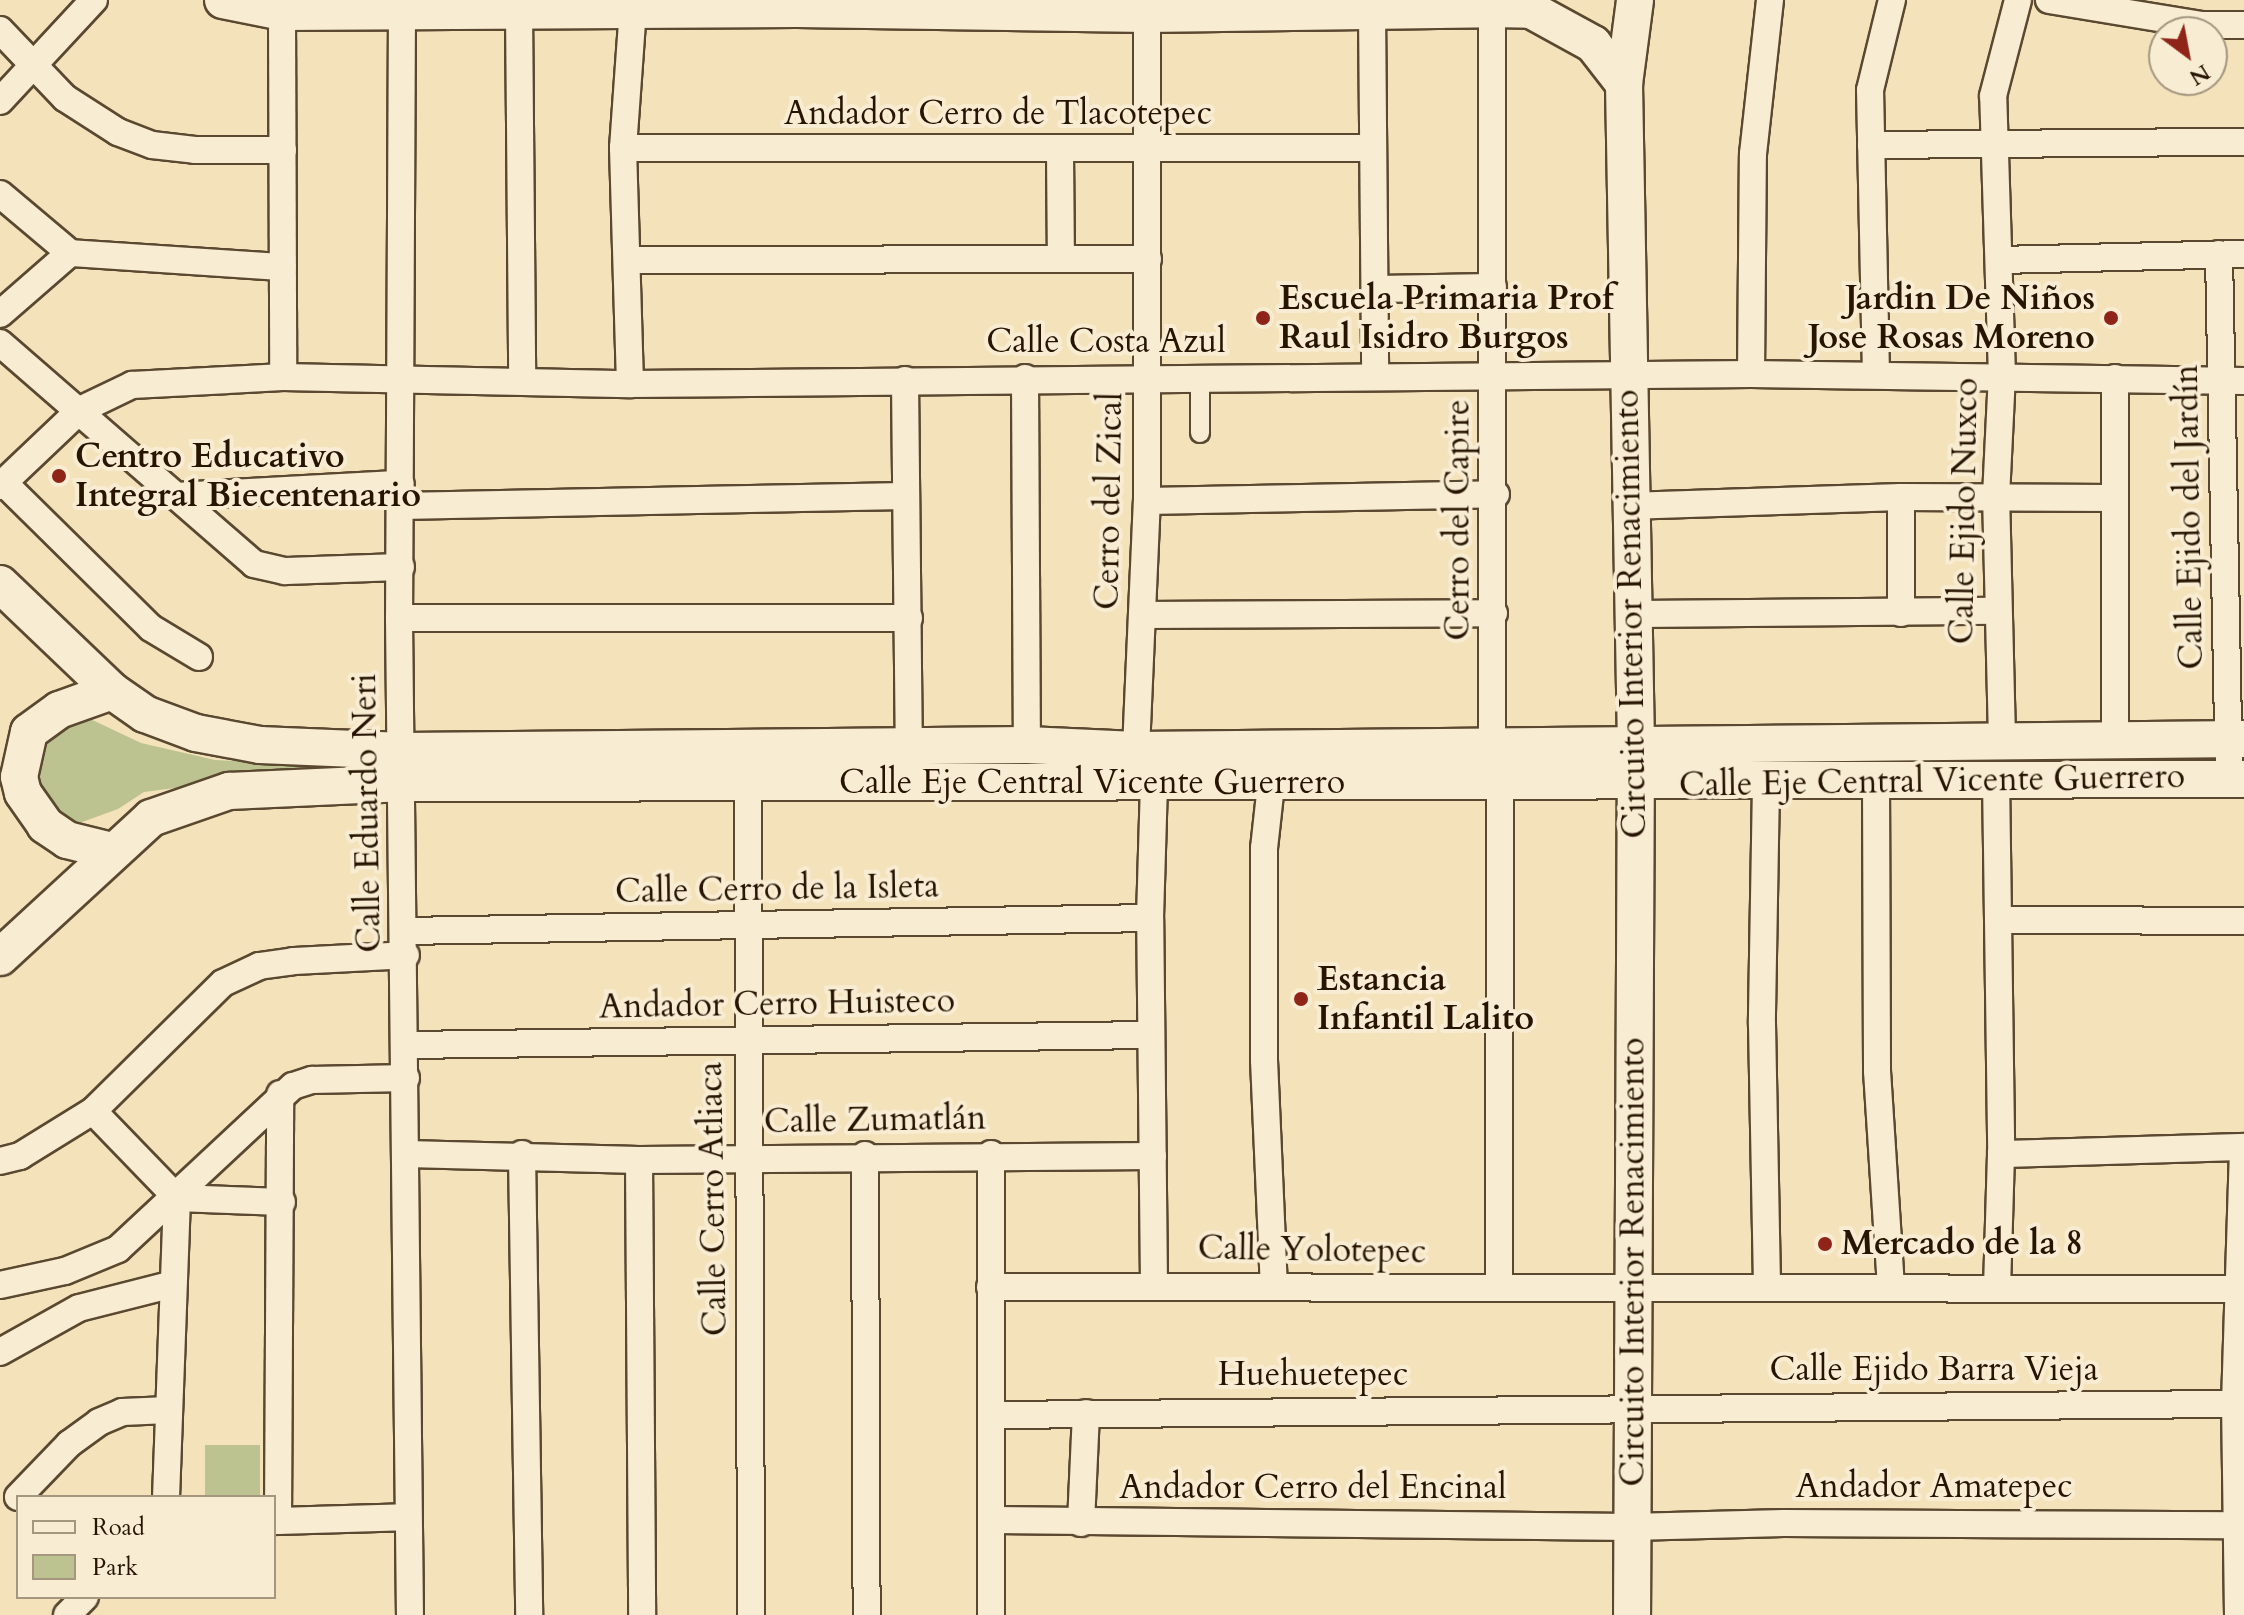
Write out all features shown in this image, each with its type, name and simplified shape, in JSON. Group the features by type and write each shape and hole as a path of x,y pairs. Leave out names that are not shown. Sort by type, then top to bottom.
{"main road":[{"path":"223,0 282,12 340,6 402,11 454,5 519,9 567,4 633,8 674,4 1276,5 1372,10 1492,9 1542,5 1593,44 1624,84"},
{"name":"Circuito Interior Renacimiento","path":"1632,1615 1636,742 1624,84 1635,0"},
{"name":"Calle Eje Central Vicente Guerrero","path":"0,584 112,691 145,714 196,733 404,767 748,782 1154,785 1766,784 1996,777 2237,779"},
{"path":"112,691 59,710 29,732 20,752 19,777 23,793 45,825 67,840 112,851"},
{"name":"Calle Eje Central Vicente Guerrero","path":"0,957 43,922 112,851 151,818 229,791 404,767 909,746 1027,745 1136,750 1492,743 2237,739"}],"street":[{"path":"0,101 94,0"},
{"path":"1751,374 1753,154 1770,0"},
{"path":"1876,375 1870,90 1892,0"},
{"name":"Calle Ejido Nuxco","path":"2002,739 1996,611 1996,497 2002,376 1993,96 2018,0"},
{"path":"2049,0 2202,25 2244,25"},
{"name":"Cerro del Zical","path":"1136,750 1147,501 1147,7"},
{"path":"630,384 629,260 623,148 633,8"},
{"path":"519,9 522,378"},
{"name":"Cerro del Capire","path":"1492,9 1496,494 1492,743"},
{"path":"1372,10 1375,376"},
{"name":"Calle Eduardo Neri","path":"402,11 399,618 406,943 410,1615"},
{"path":"282,12 283,377"},
{"path":"0,30 65,98 118,132 152,145 283,150"},
{"path":"1871,145 1994,148 2244,142"},
{"name":"Andador Cerro de Tlacotepec","path":"623,148 1060,152 1372,148"},
{"path":"1060,152 1061,259"},
{"path":"0,194 70,253 283,267"},
{"path":"0,314 70,253"},
{"path":"1999,260 2232,254"},
{"name":"Calle Ejido del Jardín","path":"2232,254 2237,779"},
{"path":"629,260 1148,259"},
{"path":"1376,289 1493,287"},
{"path":"0,343 254,564 285,571 401,567"},
{"name":"Calle Costa Azul","path":"2,485 80,410 132,385 283,377 400,380 522,378 630,384 1627,374 2234,381"},
{"path":"1200,377 1200,433"},
{"path":"1025,378 1027,745"},
{"path":"2115,378 2112,498 2115,738"},
{"path":"905,380 909,746"},
{"path":"2,485 151,628 199,657"},
{"path":"1147,501 1496,494"},
{"path":"176,496 905,496"},
{"path":"1901,497 1901,613"},
{"path":"1630,506 1901,497 2112,498"},
{"path":"1633,614 1996,611"},
{"path":"1142,615 1494,613"},
{"path":"399,618 909,618"},
{"path":"1996,777 2001,1154 1997,1288"},
{"path":"1876,780 1877,1071 1891,1287"},
{"name":"Calle Cerro Atliaca","path":"748,782 751,926 748,1038 751,1615"},
{"path":"1499,1288 1500,784"},
{"path":"1766,784 1762,1024 1767,1288"},
{"path":"1154,785 1150,918 1154,1284"},
{"path":"1271,785 1264,848 1264,1060 1274,1286"},
{"name":"Calle Cerro de la Isleta","path":"0,1161 20,1156 93,1111 223,983 259,966 406,943 751,926 1150,918"},
{"path":"1998,920 2244,921"},
{"name":"Andador Cerro Huisteco","path":"406,1045 748,1038 1150,1035"},
{"path":"0,1285 65,1271 118,1249 177,1198 280,1094 312,1080 406,1078"},
{"path":"280,1094 282,1202 276,1521 408,1517"},
{"path":"93,1111 177,1198 282,1202"},
{"path":"2001,1154 2243,1147 2236,1289 2238,1615"},
{"name":"Calle Zumatlán","path":"407,1154 522,1154 639,1160 991,1154 1153,1156"},
{"path":"522,1154 529,1615"},
{"path":"991,1154 990,1287 995,1520 991,1615"},
{"path":"865,1155 867,1615"},
{"path":"639,1160 642,1615"},
{"path":"166,1495 177,1198"},
{"path":"0,1352 79,1308 173,1284"},
{"name":"Calle Yolotepec","path":"990,1287 1154,1284 1634,1291 1891,1287 2236,1289"},
{"name":"Calle Ejido Barra Vieja","path":"1634,1408 2235,1404"},
{"name":"Huehuetepec","path":"993,1415 1634,1408"},
{"path":"20,1495 69,1444 99,1422 122,1412 169,1410"},
{"path":"1081,1523 1086,1413"},
{"path":"0,1516 16,1499"},
{"name":"Andador Cerro del Encinal","path":"995,1520 1081,1523 1317,1520 1631,1527"},
{"name":"Andador Amatepec","path":"1631,1527 1784,1523 2236,1525"},
{"path":"67,1615 83,1599"}],"green space":[{"path":"84,716 141,743 215,760 344,766 144,792 118,809 74,825 47,808 30,773 37,740"},
{"path":"205,1445 260,1445 260,1495 205,1495"}],"place":[{"name":"Escuela Primaria Prof Raul Isidro Burgos","path":"1263,318"},
{"name":"Jardin De Niños Jose Rosas Moreno","path":"2111,318"},
{"name":"Centro Educativo Integral Biecentenario","path":"59,476"},
{"name":"Estancia Infantil Lalito","path":"1301,999"},
{"name":"Mercado de la 8","path":"1825,1244"}]}
